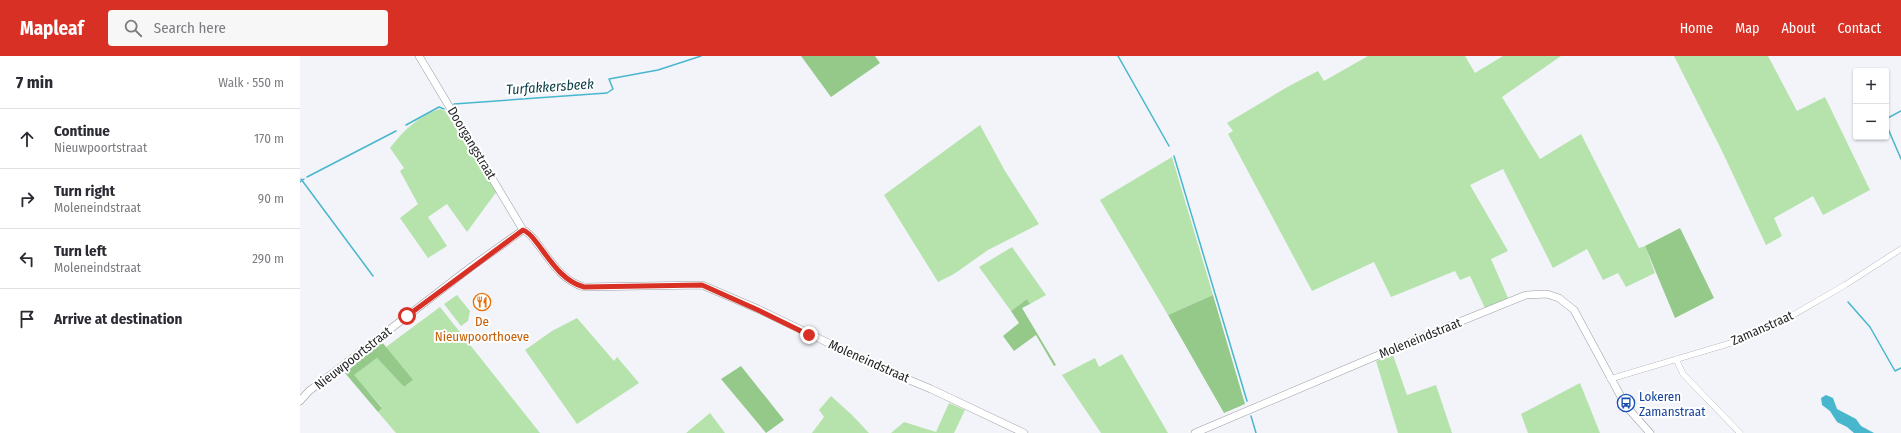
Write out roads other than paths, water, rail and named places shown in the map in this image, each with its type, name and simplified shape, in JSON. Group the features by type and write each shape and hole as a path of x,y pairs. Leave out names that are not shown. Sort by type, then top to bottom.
{"street":[{"name":"Doorgangstraat","path":"419,56 523,230"},
{"name":"Nieuwpoortstraat","path":"300,401 309,391 523,230"},
{"name":"Moleneindstraat","path":"523,230 534,240 562,274 576,285 584,287 702,285 876,366 931,388 1024,433"},
{"name":"Zamanstraat","path":"1610,379 1741,340 1774,326 1845,285 1901,249"},
{"name":"Moleneindstraat","path":"1194,433 1395,348 1526,295 1536,294 1547,294 1559,298 1574,310 1610,379 1626,406 1650,433"},
{"path":"1676,359 1683,374 1740,433"}],"water":[{"path":"1826,395 1833,398 1837,409 1856,419 1861,426 1874,433 1854,433 1847,427 1837,422 1830,411 1822,405 1821,398"}],"waterway":[{"name":"Turfakkersbeek","path":"454,104 607,93 613,89 609,79 658,70 701,56"},
{"path":"1118,56 1169,146"},
{"name":"Turfakkersbeek","path":"406,125 439,107 444,109"},
{"path":"1889,117 1901,111"},
{"name":"Turfakkersbeek","path":"307,177 396,131"},
{"path":"1889,131 1901,159"},
{"path":"1174,156 1247,401"},
{"path":"301,179 373,276"},
{"name":"Turfakkersbeek","path":"300,182 304,179"},
{"path":"1848,302 1870,327 1895,371 1901,368"},
{"path":"1251,416 1256,433"}],"place":[{"name":"De Nieuwpoorthoeve","path":"482,302"},
{"name":"Lokeren Zamanstraat","path":"1626,403"}]}
